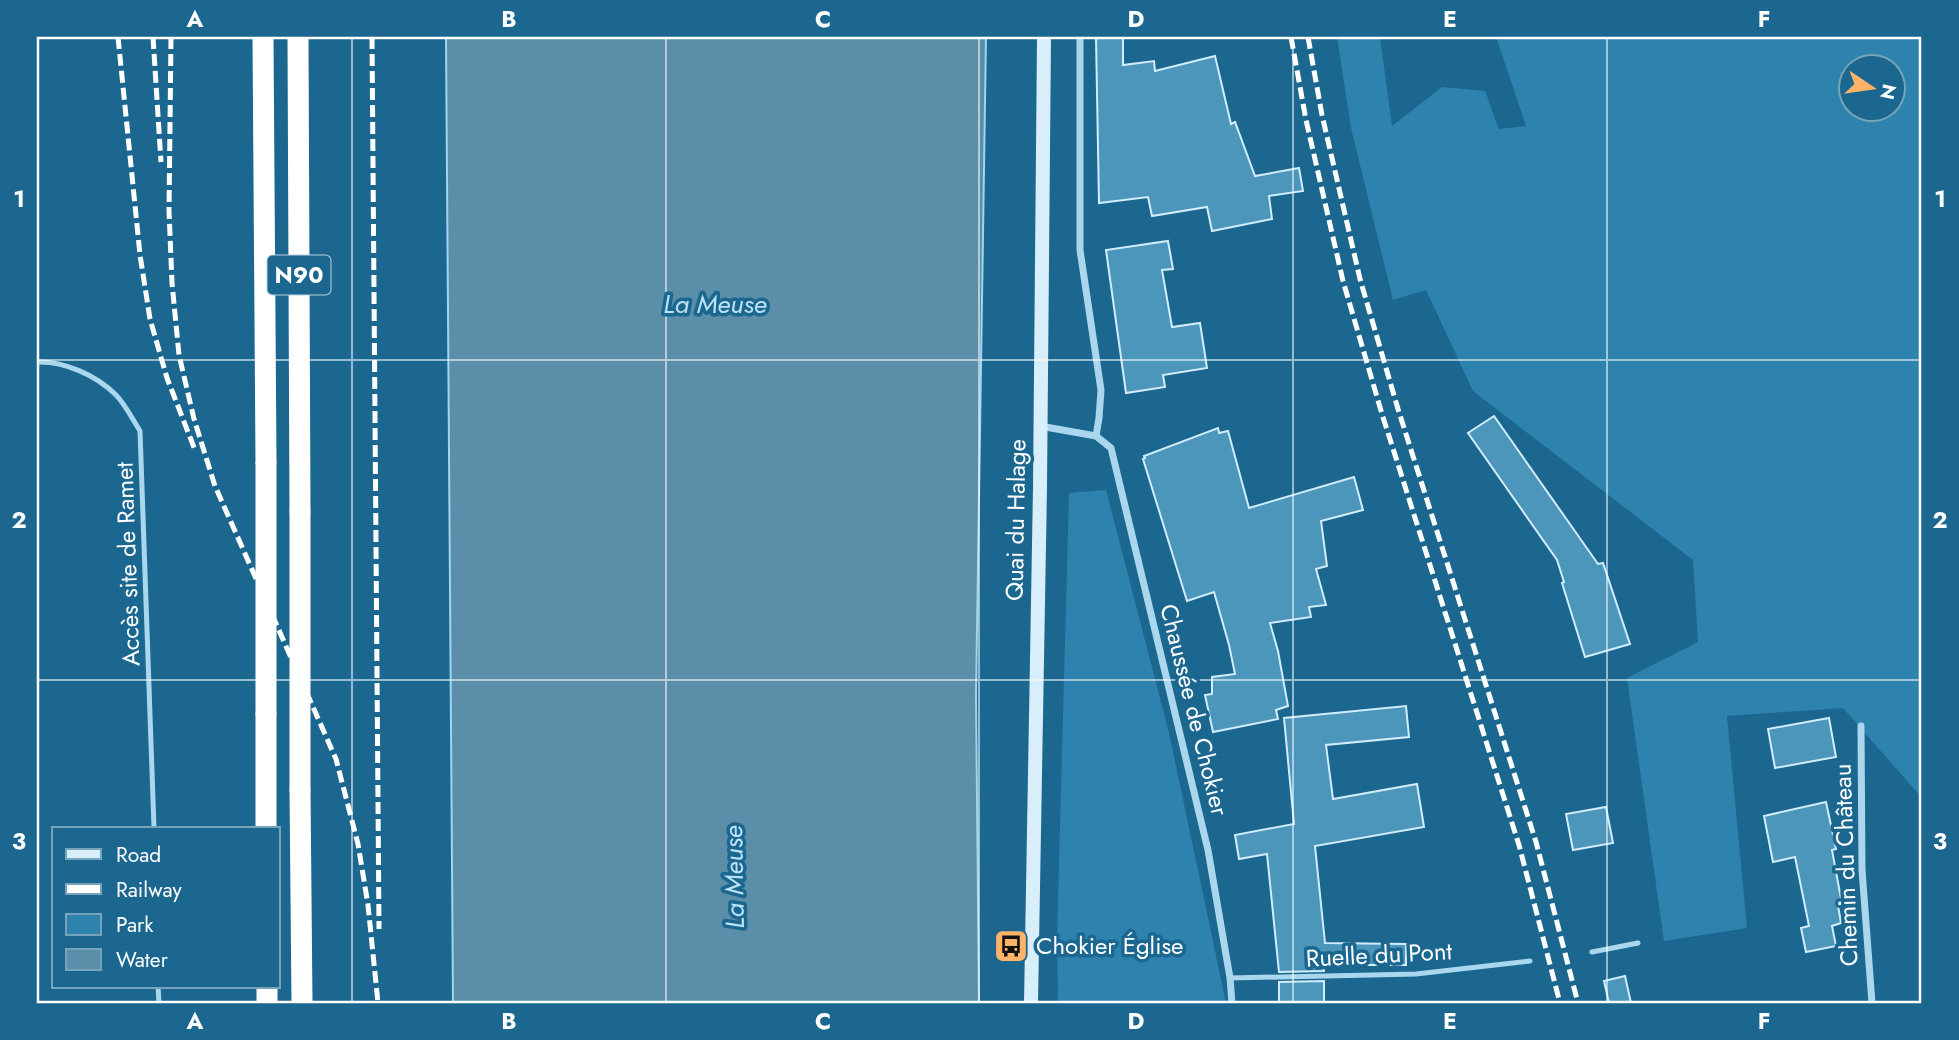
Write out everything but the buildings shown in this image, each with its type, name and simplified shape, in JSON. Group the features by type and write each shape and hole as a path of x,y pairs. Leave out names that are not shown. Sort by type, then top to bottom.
{"highway":[{"name":"N90","path":"263,37 267,827"},
{"name":"N90","path":"298,37 302,1003"}],"main road":[{"name":"Quai du Halage","path":"1031,1003 1041,426 1044,37"}],"street":[{"path":"1041,426 1096,436 1100,418 1101,390 1080,250 1080,37"},
{"name":"Chaussée de Chokier","path":"1096,436 1111,448 1209,850 1232,1003"},
{"name":"Chemin du Château","path":"1861,726 1862,870 1872,1003"}],"lane":[{"name":"Accès site de Ramet","path":"37,362 51,362 92,376 117,396 140,431 154,827"},
{"path":"1592,952 1638,943"},
{"name":"Ruelle du Pont","path":"1230,978 1416,974 1530,961"}],"green space":[{"path":"1337,37 1380,37 1392,126 1442,87 1485,91 1499,129 1526,126 1496,37 1922,37 1922,798 1843,708 1727,716 1747,928 1664,941 1627,678 1698,642 1693,560 1473,391 1426,290 1393,300 1351,128"},
{"path":"1106,490 1169,733 1226,1003 1058,1003 1057,937 1069,493"}],"water":[{"name":"La Meuse","path":"446,37 986,37 976,696 979,1003 453,1003"}],"railway":[{"path":"118,37 140,255 150,319 167,378 195,450"},
{"path":"153,37 161,162"},
{"path":"171,37 169,211 179,355 194,419 215,486 336,759 358,844 368,905 378,1003"},
{"path":"372,37 379,929"},
{"path":"1291,37 1306,120 1343,281 1382,414 1519,845 1560,1003"},
{"path":"1308,37 1322,115 1360,279 1398,409 1536,842 1578,1003"}],"place":[{"name":"Chokier Église","path":"1011,946"}]}
